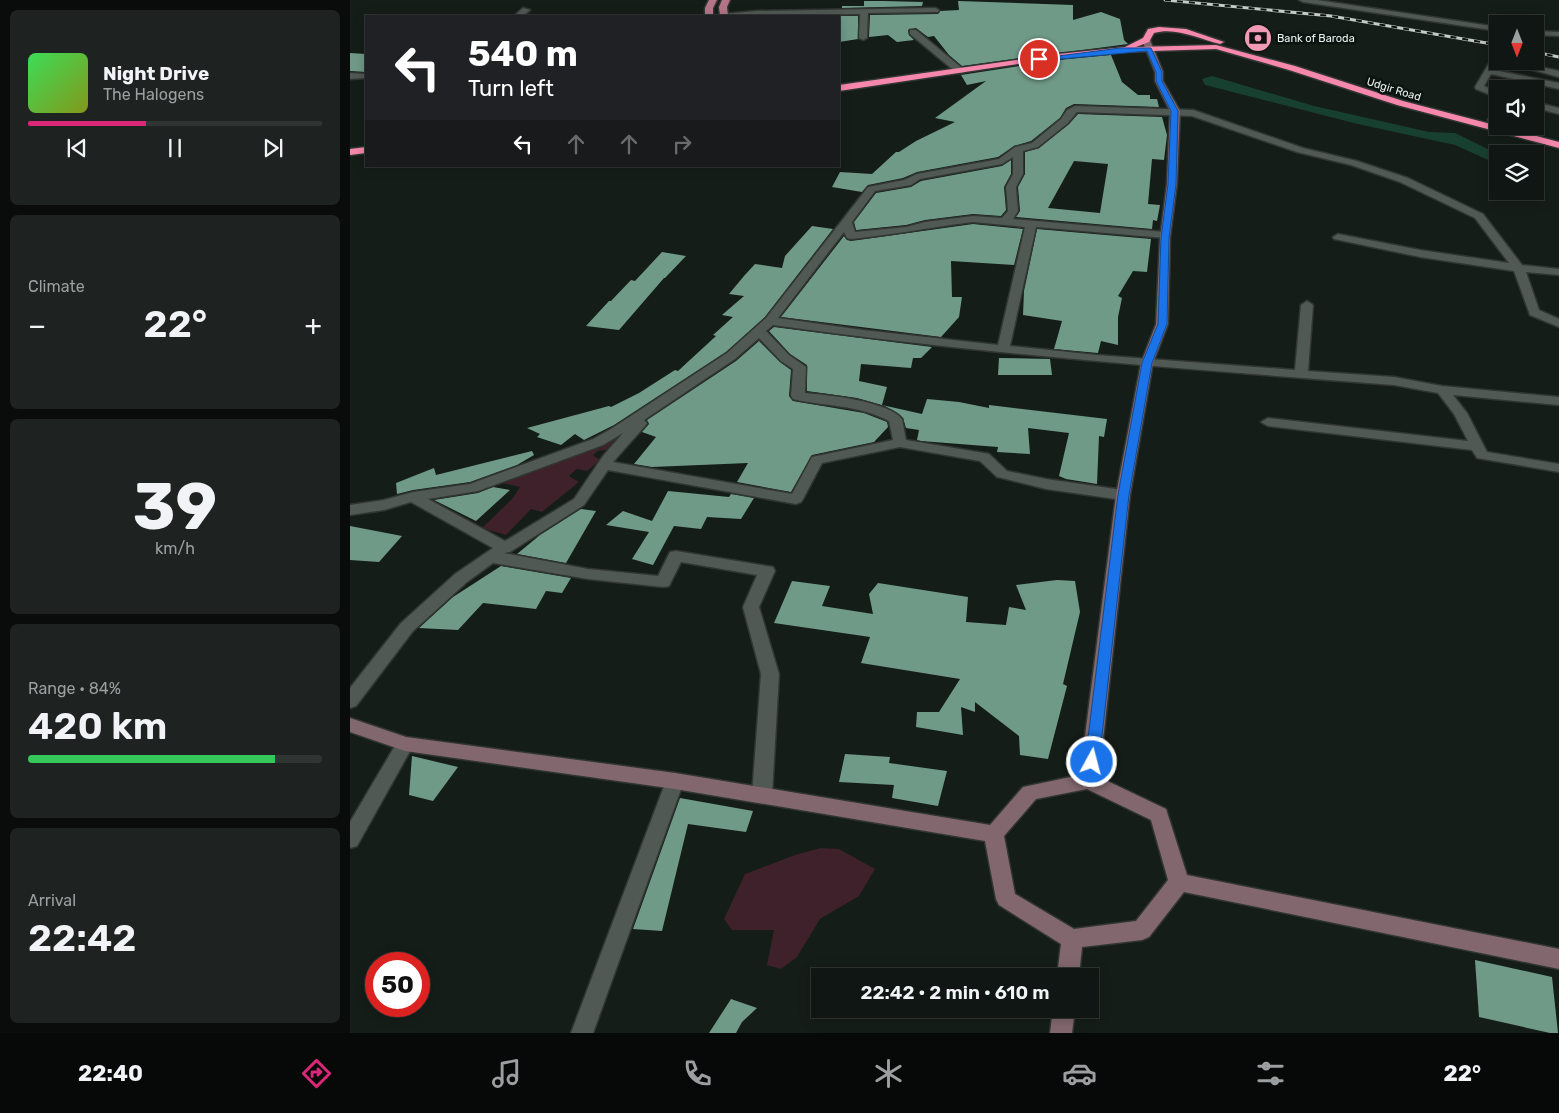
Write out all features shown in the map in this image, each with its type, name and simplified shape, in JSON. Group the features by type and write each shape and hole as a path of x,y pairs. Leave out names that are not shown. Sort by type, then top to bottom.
{"highway":[{"name":"Udgir Road","path":"1120,50 1146,40 1152,31 1157,29 1180,30 1300,64 1407,98 1489,118"},
{"name":"Udgir Road","path":"1120,50 1206,46 1224,49 1292,68 1400,103 1559,145"},
{"path":"840,88 1058,56 1120,50"},
{"path":"1544,134 1559,138"},
{"path":"350,152 365,150"}],"main road":[{"path":"709,15 708,8 713,0"},
{"path":"724,15 723,7 726,0"},
{"path":"1089,781 1123,495 1147,363 1162,324 1165,235 1172,184 1175,111 1159,76 1146,40"},
{"path":"350,725 405,744 675,781 994,834"},
{"path":"994,834 1030,792 1089,781 1159,815 1179,882"},
{"path":"994,834 1006,899 1072,939 1142,930 1179,882"},
{"path":"1179,882 1559,959"},
{"path":"1069,968 1072,939"},
{"path":"1062,1033 1063,1018"}],"street":[{"path":"1303,0 1350,3 1443,22 1489,28"},
{"path":"519,15 526,10"},
{"path":"735,15 934,10"},
{"path":"863,38 864,11"},
{"path":"913,32 960,71"},
{"path":"1544,33 1559,34"},
{"path":"1541,70 1559,74"},
{"path":"1489,91 1479,87 1488,71 1559,86"},
{"path":"350,76 365,76"},
{"path":"1544,106 1559,110"},
{"path":"350,510 384,505 413,497 473,488 598,442 731,356 770,321 872,189 907,183 917,177 1002,161 1018,149 1035,144 1065,121 1070,112 1075,109 1192,113 1300,150 1354,163 1404,180 1479,216 1519,268 1534,312 1559,322"},
{"path":"1005,222 1013,211 1012,187 1018,174 1018,149"},
{"path":"847,223 851,236 907,230 925,225 973,219 1165,235"},
{"path":"1003,348 1031,224"},
{"path":"1338,237 1400,250 1519,268 1559,272"},
{"path":"1301,374 1307,305"},
{"path":"770,321 863,334 1147,363 1394,382 1442,390 1559,401"},
{"path":"759,331 785,358 800,367 798,396 849,403 879,410 895,419 900,442"},
{"path":"1442,390 1460,413 1482,454 1559,468"},
{"path":"350,701 407,627 461,578 490,557 579,502 608,459 661,403"},
{"path":"1268,422 1477,446"},
{"path":"605,465 796,499 817,460 900,442 984,457 1002,474 1046,484 1123,495"},
{"path":"413,497 505,548"},
{"path":"490,557 588,574 663,582 676,556 767,571 751,607 770,674 762,795"},
{"path":"350,840 405,744"},
{"path":"582,1033 675,781"}],"shaded area":[{"path":"1212,76 1314,106 1429,132 1455,133 1489,150 1489,160 1455,145 1358,124 1205,85 1202,79"},
{"path":"626,431 606,450 598,451 593,455 600,460 587,471 577,469 569,476 579,482 542,512 531,509 506,535 482,528 512,499 520,487 502,483 600,446"},
{"path":"821,848 839,849 875,869 859,896 820,919 797,957 781,969 767,965 774,930 732,930 724,919 745,874 798,854"}],"building":[{"path":"864,1 923,2 922,6 842,8 842,6 864,6"},
{"path":"958,1 1073,5 1073,20 1101,12 1120,19 1124,40 1128,44 962,66 949,55 934,36 928,37 916,28 908,30 909,35 914,40 897,42 888,35 869,37 870,15 938,14 940,11 959,10"},
{"path":"841,16 858,16 858,39 840,42"},
{"path":"350,53 365,54 365,72 350,71"},
{"path":"1111,55 1122,82 1138,95 1150,95 1150,99 1157,99 1159,107 1074,104 1066,108 1060,118 1031,141 1014,146 998,157 917,172 903,178 868,185 862,192 832,187 840,172 872,174 896,152 955,122 935,118 986,81 967,85 961,75 1058,60"},
{"path":"1078,114 1162,117 1167,135 1164,160 1152,159 1148,204 1160,205 1157,221 1153,220 1152,229 1016,217 1020,211 1018,187 1025,174 1025,152 1039,148 1069,124","holes":["1074,161 1108,164 1100,213 1048,208"]},
{"path":"1011,160 1011,174 1004,187 1006,210 1001,216 973,214 925,220 906,225 856,230 854,222 876,193 911,187 921,181 1002,166"},
{"path":"973,224 1023,229 1014,265 951,261 952,297 962,297 959,317 941,337 781,317 844,236 847,240 851,241"},
{"path":"812,226 833,229 765,317 726,352 614,425 584,440 575,434 561,445 537,437 540,434 527,428 611,407 639,393 675,370 678,371 716,336 713,335 733,317 722,315 744,296 729,294 755,264 782,268 785,256"},
{"path":"1037,229 1151,239 1147,272 1133,271 1118,296 1122,298 1118,317 1118,345 1101,341 1098,353 1054,349 1062,321 1023,315 1024,291"},
{"path":"662,252 686,256 664,278 619,330 586,326 631,280 635,281"},
{"path":"774,327 932,347 921,358 913,358 911,368 861,364 859,381 887,387 882,405 922,414 927,399 959,402 989,408 989,405 1107,419 1104,437 1099,436 1097,484 1059,476 1069,433 1028,428 1030,454 997,452 998,447 921,441 917,440 919,430 906,428 903,418 885,406 857,398 807,391 807,365 790,354 769,331"},
{"path":"759,341 791,370 789,396 793,401 864,413 887,422 888,427 874,442 812,455 791,492 737,482 748,463 652,467 634,464 656,437 642,432 649,424 647,420 736,361"},
{"path":"999,358 1050,359 1052,375 998,375"},
{"path":"532,451 534,455 517,465 470,482 397,494 396,483 434,468 436,475"},
{"path":"493,487 510,490 476,521 434,500 478,493"},
{"path":"668,491 729,497 731,494 754,498 741,519 707,517 701,529 674,526 653,565 632,559 649,532 606,525 623,511 652,521"},
{"path":"581,509 596,511 566,563 517,554 540,535"},
{"path":"350,526 402,536 379,562 350,560"},
{"path":"501,566 571,578 562,593 546,591 536,609 483,603 458,630 419,628 453,597"},
{"path":"1057,580 1075,581 1080,612 1063,684 1067,686 1048,759 1020,755 1019,736 975,702 975,712 961,707 963,735 916,727 917,712 939,712 960,679 861,663 870,637 774,623 792,581 830,586 822,606 873,614 869,594 878,583 968,597 966,622 1006,625 1009,607 1026,610 1016,585"},
{"path":"845,754 890,757 889,763 947,771 938,806 892,798 894,785 839,782"},
{"path":"412,756 458,767 433,801 409,795"},
{"path":"680,798 753,811 746,832 688,824 662,931 633,929"},
{"path":"1475,960 1552,977 1558,1033 1550,1033 1479,1017"},
{"path":"731,999 757,1008 742,1022 736,1033 709,1033"}],"railway":[{"path":"1165,0 1331,16 1489,43"},
{"path":"1544,54 1559,57"}],"place":[{"name":"Bank of Baroda","path":"1258,38"}],"route":[{"path":"1039,59 1120,50 1149,49 1159,72 1159,81 1175,111 1172,184 1165,238 1162,324 1147,363 1123,495 1092,762"}]}
